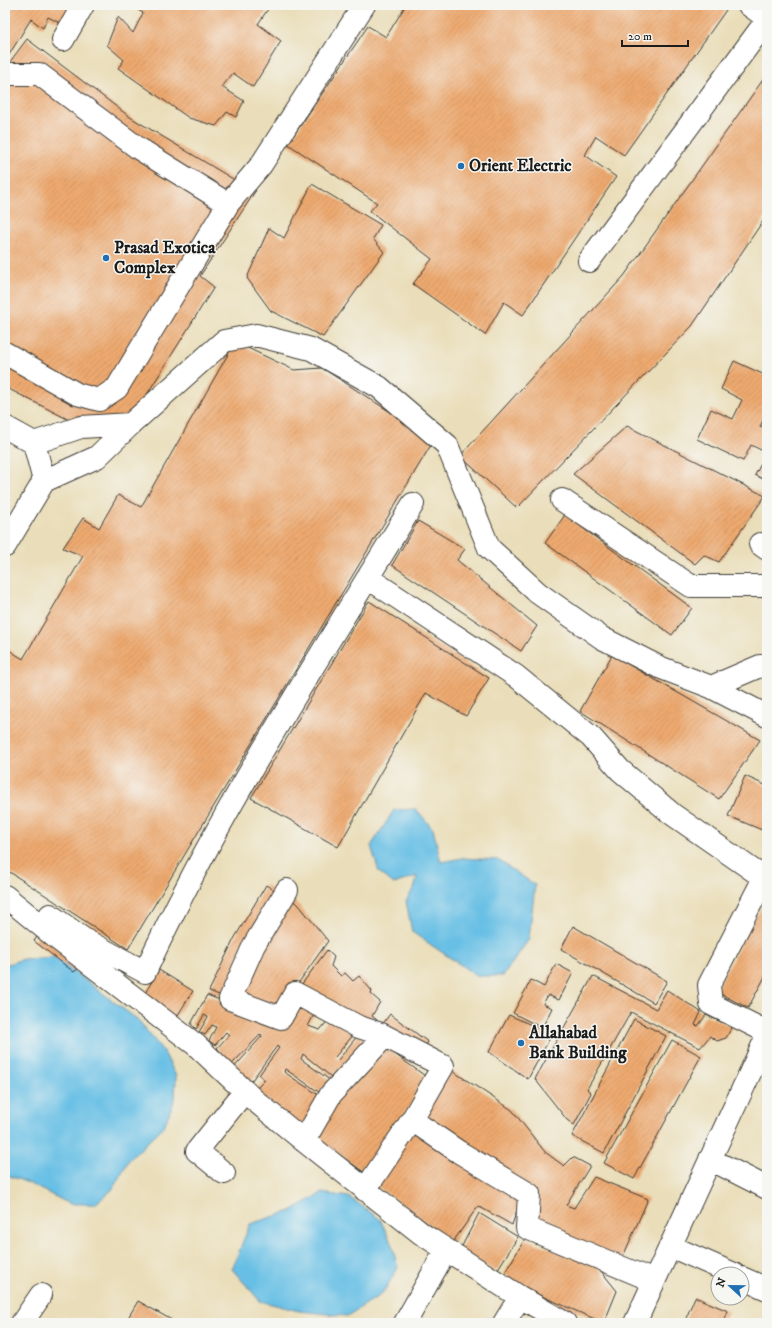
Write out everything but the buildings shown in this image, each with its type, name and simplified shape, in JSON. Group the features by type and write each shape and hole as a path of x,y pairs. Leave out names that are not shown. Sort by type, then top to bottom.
{"street":[{"path":"63,40 83,5"},
{"path":"5,353 77,394 99,400 117,388 228,204 261,164 364,5"},
{"path":"590,261 767,19 749,5"},
{"path":"5,74 39,74 138,148 228,204"},
{"path":"5,546 44,481 97,457 131,424 224,341 256,335 311,349 379,387 447,445 489,548 538,593 602,638 659,667 711,687 767,716"},
{"path":"34,443 81,427 131,424"},
{"path":"5,427 34,443 44,481"},
{"path":"562,500 691,586 767,586"},
{"path":"33,904 85,940 145,972 191,879 271,737 413,504"},
{"path":"368,578 516,676 591,737 620,770 672,814 754,871 766,877 709,986 711,1004 767,1032"},
{"path":"711,687 760,666 767,667"},
{"path":"287,890 254,945 230,999 281,1018 295,993 359,1027 385,1036 443,1066 412,1120 365,1190"},
{"path":"6,898 196,1045 245,1091 304,1141 422,1234 520,1297 565,1323"},
{"path":"304,1141 331,1094 385,1036"},
{"path":"643,1321 654,1281 767,1036"},
{"path":"224,1173 197,1151 245,1091"},
{"path":"412,1120 459,1152 529,1194 527,1228 654,1281"},
{"path":"710,1160 767,1188"},
{"path":"670,1246 716,1266"},
{"path":"406,1323 446,1250"},
{"path":"750,1282 767,1289"},
{"path":"22,1323 41,1295"},
{"path":"504,1323 520,1297"}],"water":[{"path":"416,809 433,829 441,862 462,858 498,860 535,885 529,939 503,976 477,976 412,932 406,901 415,886 417,876 394,884 379,872 371,846 394,810"},
{"path":"55,957 138,1020 164,1052 176,1076 175,1099 164,1126 129,1160 112,1190 95,1204 70,1204 28,1183 7,1175 5,1172 5,965 23,959"},
{"path":"322,1193 349,1197 380,1219 391,1242 398,1268 382,1294 347,1316 299,1311 260,1301 232,1269 250,1224 291,1211"}],"place":[{"name":"Orient Electric","path":"461,166"},
{"name":"Prasad Exotica Complex","path":"106,258"},
{"name":"Allahabad Bank Building","path":"521,1043"}]}
